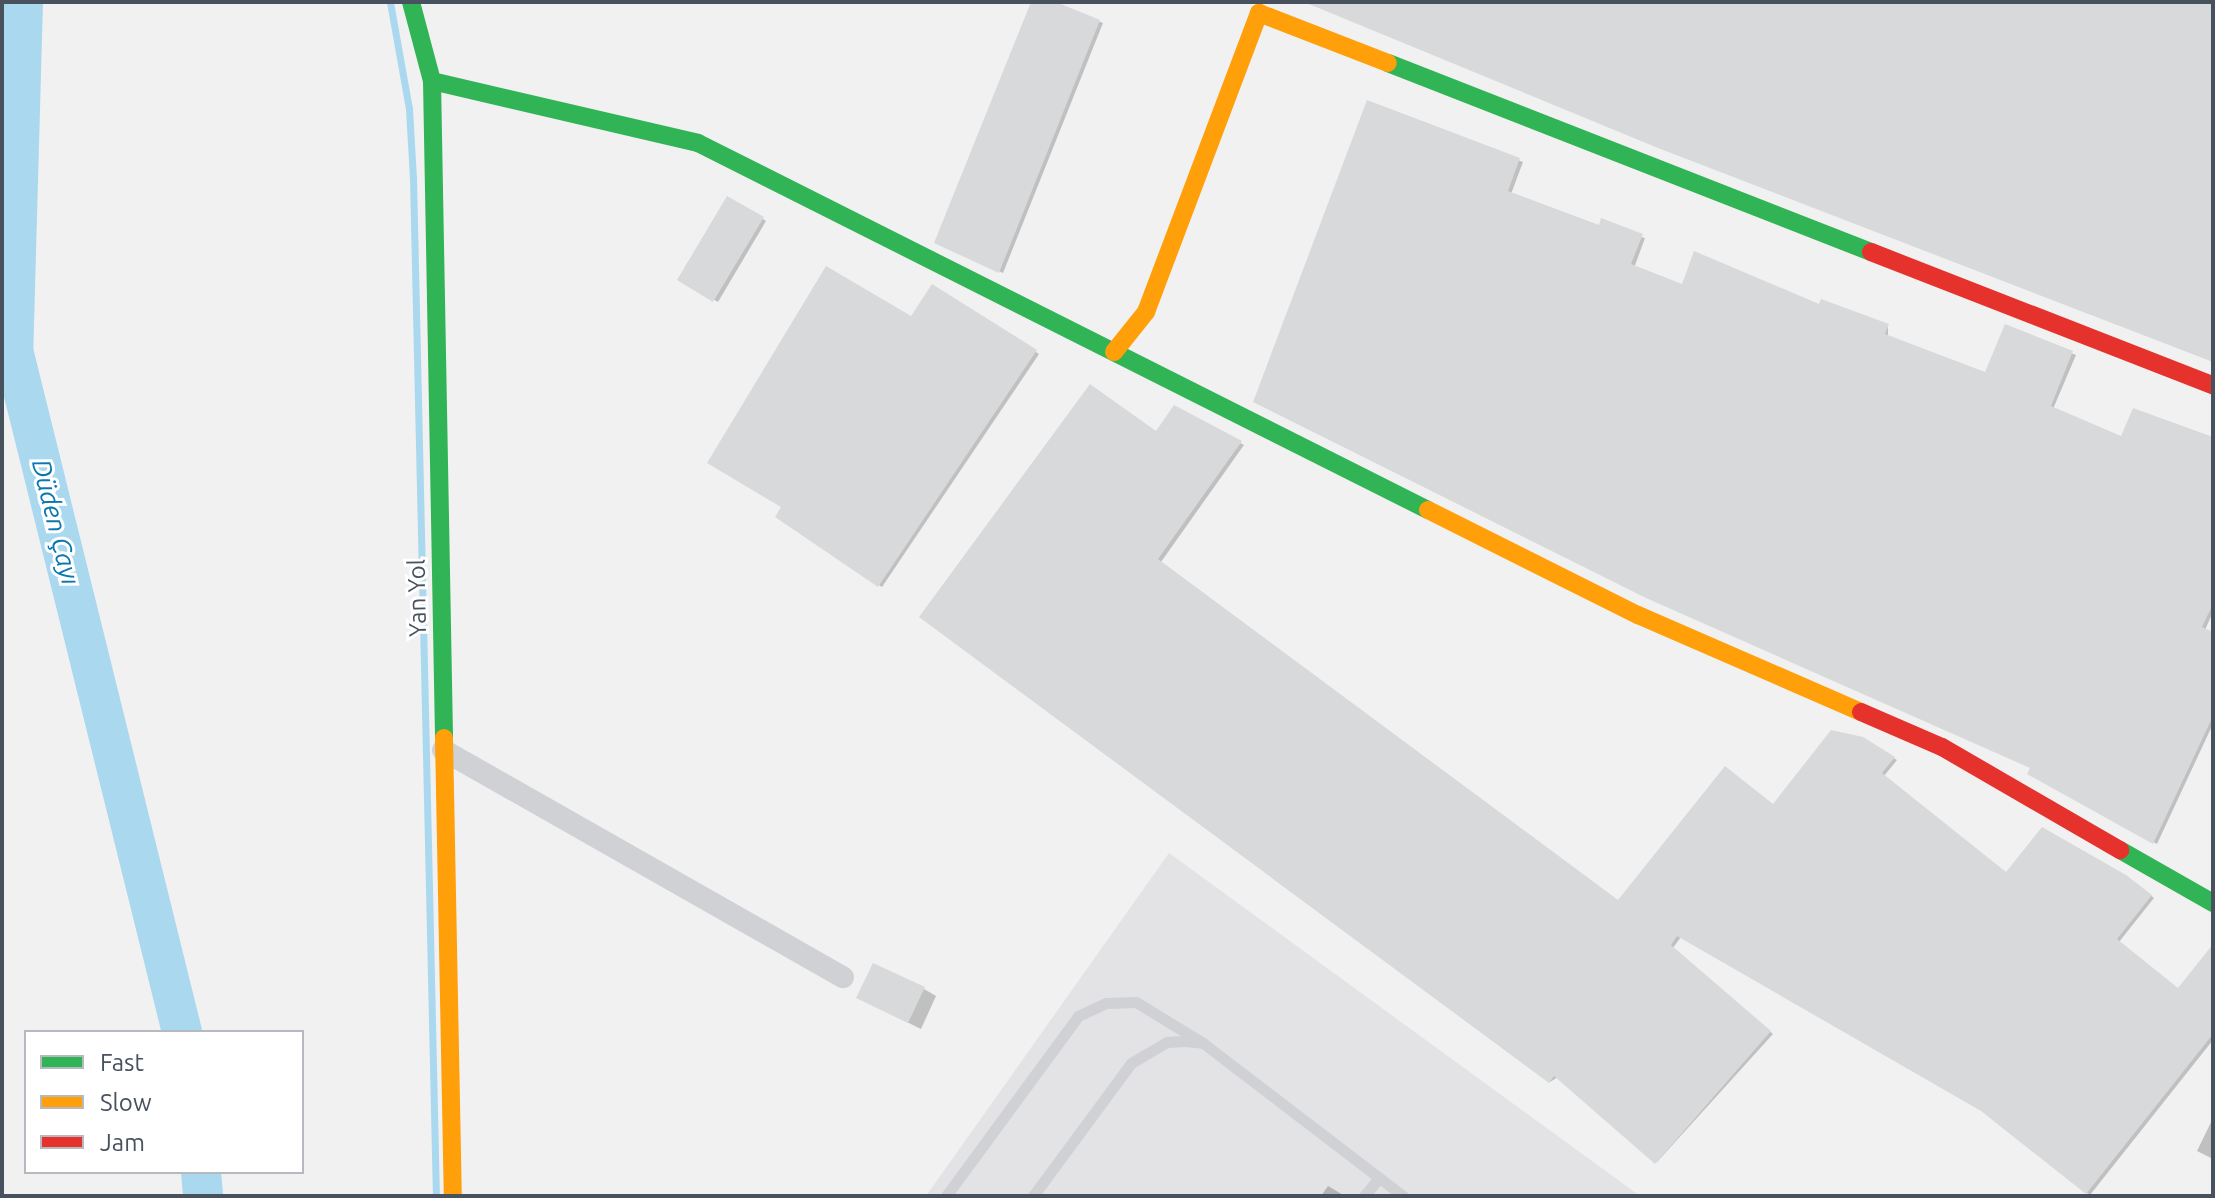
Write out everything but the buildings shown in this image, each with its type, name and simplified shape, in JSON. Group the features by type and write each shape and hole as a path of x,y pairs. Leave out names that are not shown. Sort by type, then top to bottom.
{"street":[{"name":"Yan Yol","path":"411,2 432,81 453,1196"},
{"path":"1114,352 1146,312 1259,13 2213,385"},
{"path":"432,81 698,143 1638,615 1942,747 2213,903"},
{"path":"443,750 843,977"}],"lane":[{"path":"946,1196 1078,1016 1106,1003 1136,1002 1203,1043 1403,1196"},
{"path":"1033,1196 1131,1063 1167,1042 1203,1043"},
{"path":"1364,1196 1379,1178"}],"shaded area":[{"path":"1169,853 1640,1196 926,1196"}],"waterway":[{"name":"Düden Çayı","path":"23,2 13,350 182,1030"},
{"path":"390,2 409,109 413,178 436,1196"},
{"name":"Düden Çayı","path":"201,1174 203,1196"}],"traffic: fast":[{"path":"411,2 432,81 444,738"},
{"path":"1388,63 1871,252"},
{"path":"432,81 698,143 1428,510"},
{"path":"2120,850 2213,903"}],"traffic: slow":[{"path":"1114,352 1146,312 1259,13 1388,63"},
{"path":"1428,510 1638,615 1861,712"},
{"path":"444,738 453,1196"}],"traffic: jam":[{"path":"1871,252 2213,385"},
{"path":"1861,712 1942,747 2120,850"}]}
